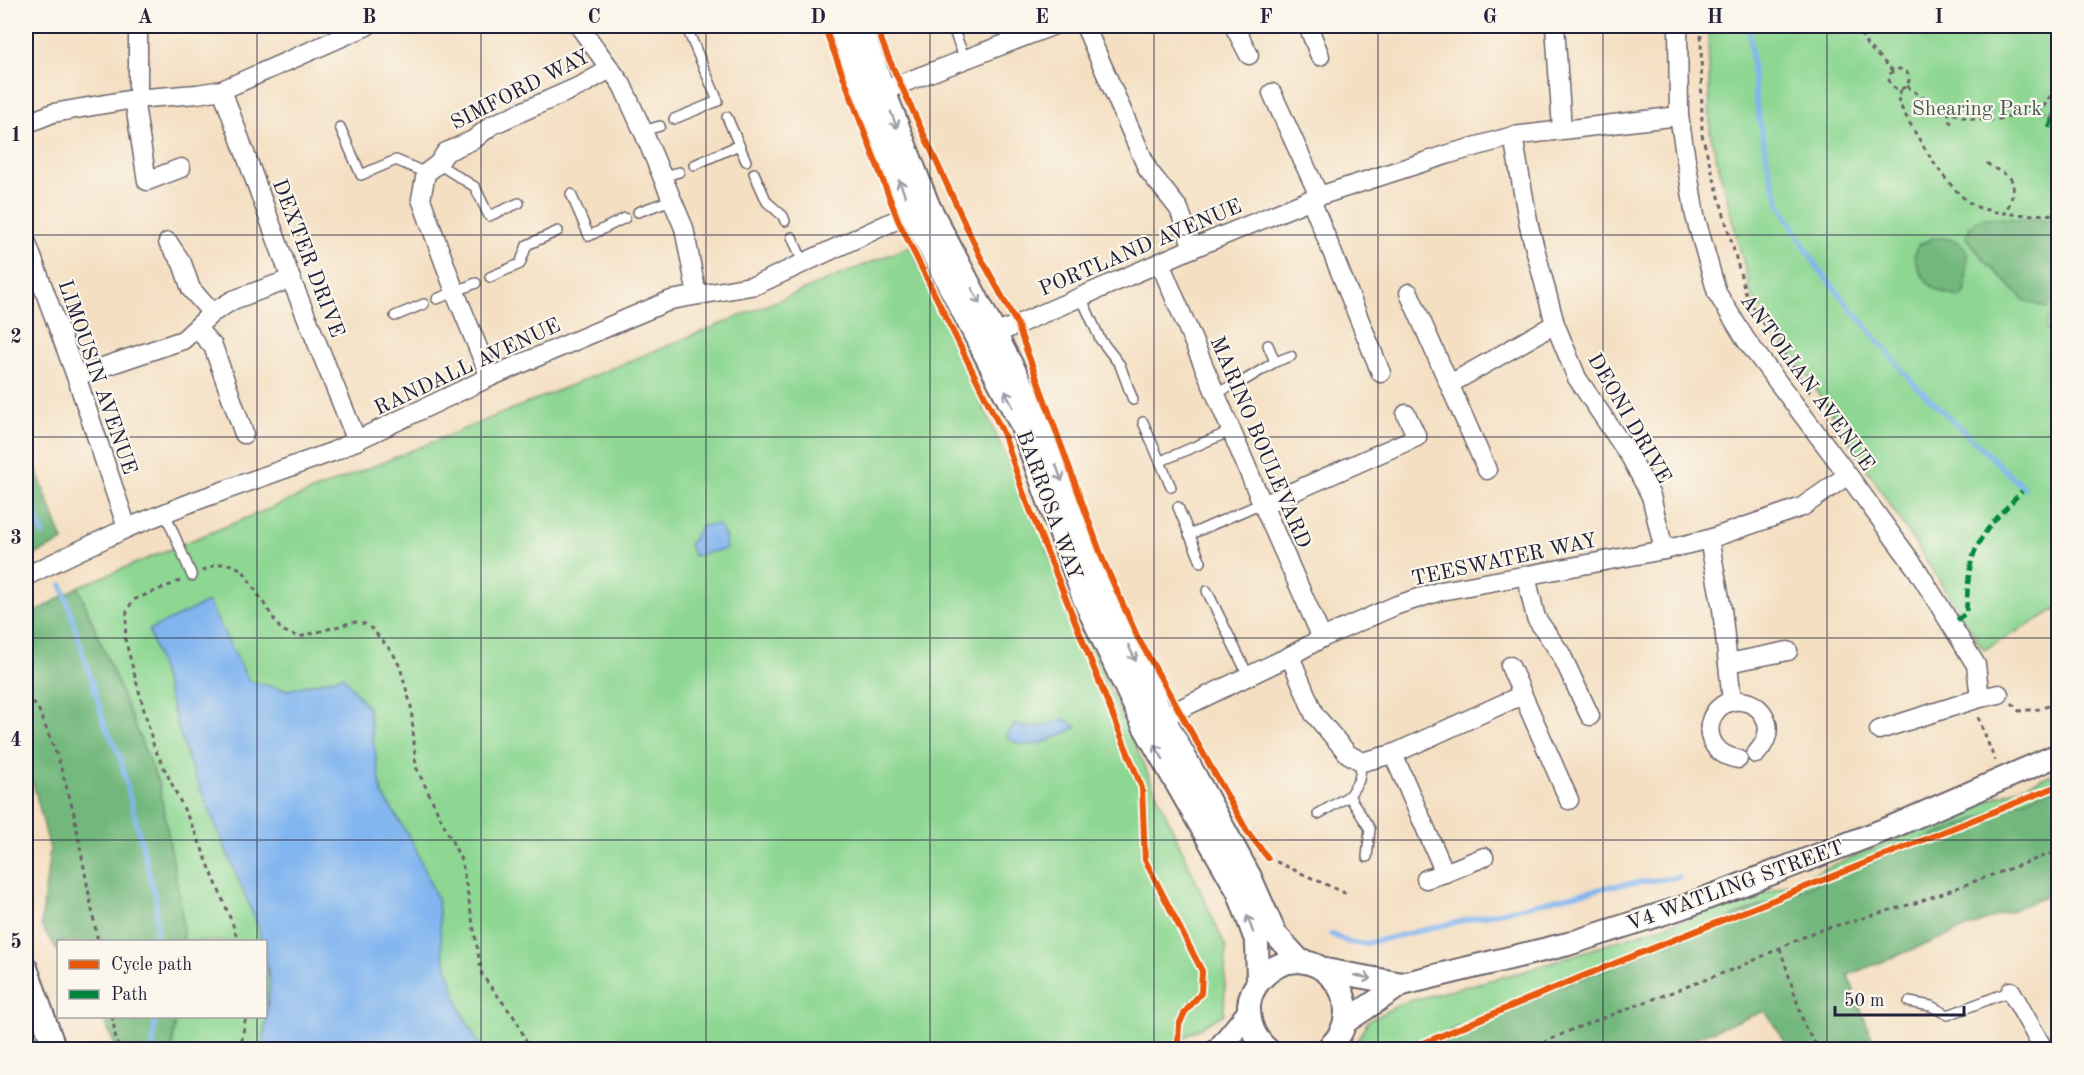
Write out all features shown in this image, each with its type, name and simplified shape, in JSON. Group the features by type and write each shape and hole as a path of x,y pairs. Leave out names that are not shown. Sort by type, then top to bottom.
{"street":[{"path":"138,26 136,99 147,181 181,168"},
{"path":"26,124 53,113 136,99 222,90 362,26"},
{"path":"579,26 652,128 670,174 671,200 684,228 697,295"},
{"name":"BARROSA WAY","path":"839,26 875,94 920,209 988,338 1037,414 1153,721 1239,891 1257,943 1258,981 1249,1001 1249,1012"},
{"name":"BARROSA WAY","path":"859,26 875,94"},
{"path":"1085,26 1148,170 1179,209 1193,248"},
{"path":"1234,26 1249,55"},
{"path":"1555,26 1562,129"},
{"name":"ANTOLIAN AVENUE","path":"1678,26 1678,116 1695,216 1717,293 1746,340 1918,571 1976,665 1980,698"},
{"path":"875,94 1044,27"},
{"path":"1314,28 1320,56"},
{"name":"SIMFORD WAY","path":"432,169 446,152 473,140 492,125 582,86 609,69"},
{"name":"DEXTER DRIVE","path":"222,90 291,279 357,441"},
{"path":"1272,93 1315,198 1381,373"},
{"name":"PORTLAND AVENUE","path":"988,338 1193,248 1315,198 1449,154 1513,136 1678,116"},
{"name":"DEONI DRIVE","path":"1513,136 1529,226 1555,324 1577,378 1631,458 1651,496 1664,550"},
{"path":"432,169 421,199 455,292 490,377"},
{"name":"RANDALL AVENUE","path":"26,576 127,528 332,452 490,377 671,300 756,285 920,209"},
{"name":"LIMOUSIN AVENUE","path":"26,241 76,376 127,528"},
{"path":"168,242 182,263 191,289 212,313"},
{"name":"MARINO BOULEVARD","path":"1160,263 1262,504 1322,638"},
{"path":"76,376 183,340 212,313 233,300 291,279"},
{"path":"1409,293 1487,470"},
{"path":"1450,384 1555,324"},
{"path":"197,329 213,346 244,434"},
{"path":"1262,504 1417,437 1406,414"},
{"name":"TEESWATER WAY","path":"1153,721 1290,656 1322,638 1396,606 1441,591 1664,550 1709,539 1802,507 1848,475"},
{"path":"1709,539 1722,609 1732,701"},
{"path":"1526,576 1536,618 1561,654 1590,716"},
{"path":"1728,663 1788,651"},
{"path":"1290,656 1314,714 1348,754 1362,762 1394,754 1522,695"},
{"path":"1510,666 1569,800"},
{"path":"1879,730 1999,694"},
{"path":"1738,759 1720,753 1710,738 1711,719 1723,705 1732,701 1751,703 1760,709 1765,717 1768,727 1767,737 1756,754"},
{"name":"BARROSA WAY","path":"1153,721 1250,877 1275,934 1300,962"},
{"path":"1394,754 1445,873"},
{"name":"V4 WATLING STREET","path":"1345,1022 1402,984 1568,944 1686,906 1892,827 2058,756"},
{"path":"1426,879 1484,857"},
{"path":"1258,981 1276,966 1288,962 1300,962"},
{"name":"V4 WATLING STREET","path":"1300,962 1313,964 1325,970 1402,984"},
{"path":"26,968 55,1050"},
{"path":"1325,970 1334,978 1345,998 1345,1022 1340,1034 1326,1050"},
{"path":"2011,991 2044,1050"},
{"path":"1218,1050 1249,1012"},
{"path":"1249,1012 1254,1032 1269,1050"}],"lane":[{"path":"952,26 965,59"},
{"path":"674,119 718,101 688,31"},
{"path":"727,117 746,161"},
{"path":"340,127 361,175 396,160 432,169 475,187 489,216 519,203"},
{"path":"694,165 739,145"},
{"path":"754,173 767,202 783,216 785,221"},
{"path":"571,194 589,236 625,218"},
{"path":"638,212 671,200"},
{"path":"490,278 520,264 527,245 558,231"},
{"path":"792,237 804,264"},
{"path":"437,299 476,283"},
{"path":"1081,297 1100,339 1120,365 1133,400"},
{"path":"395,316 424,304"},
{"path":"1268,345 1275,362"},
{"path":"1215,393 1240,384 1275,362 1291,356"},
{"path":"1143,422 1171,487"},
{"path":"1161,461 1231,431"},
{"path":"1189,535 1262,504"},
{"path":"1178,507 1201,562"},
{"path":"165,513 192,576"},
{"path":"1207,591 1248,675"},
{"path":"1318,814 1349,796 1359,780 1362,762"},
{"path":"1349,796 1370,829 1367,857"},
{"path":"1909,1002 1931,1006 1948,1015 2011,991"}],"path":[{"path":"1701,26 1702,135 1747,298 1818,404"},
{"path":"1856,26 1867,45 1893,71"},
{"path":"1901,90 1894,89 1889,84 1888,78 1893,71 1901,69 1907,73 1910,80 1901,90 1899,103 1910,125 1924,148 1953,186 1974,205 2005,213 2058,214"},
{"path":"1907,86 1918,96 1970,119 1989,120 2025,114 2058,119"},
{"path":"2039,115 2058,87"},
{"path":"1949,111 1949,120 1954,126"},
{"path":"1987,163 2013,182 2013,194 2005,213"},
{"path":"2058,316 2054,327 2058,339"},
{"path":"237,940 235,930 196,834 154,747 124,639 127,611 133,600 220,562 234,565 243,571 281,630 299,637 354,622 364,624 372,629 393,653 400,667 411,706 416,768 462,862 483,975 517,1021 530,1050"},
{"path":"2003,780 1974,710 2004,693 2019,711 2039,710 2058,703"},
{"path":"26,696 38,708 59,761 73,809 98,940"},
{"path":"1261,849 1268,858 1347,894"},
{"path":"1527,1050 1576,1028 1742,966 1814,932 1915,903 2058,851"},
{"path":"1780,948 1805,1027 1819,1050"},
{"path":"112,1018 118,1050"},
{"path":"240,1050 246,1018"}],"green space":[{"name":"Shearing Park","path":"1708,26 2058,26 2058,309 2049,317 2046,328 2058,346 2058,614 2055,610 1984,650 1798,362 1752,296 1710,133"},
{"path":"1984,218 2058,220 2058,299 2047,308 2024,300 1966,238 1971,225"},
{"path":"1932,238 1957,241 1967,252 1966,290 1962,297 1937,290 1925,280 1921,273 1914,256 1919,245"},
{"path":"911,246 1226,948 1224,1014 1162,1050 172,1049 176,1018 267,1018 267,940 183,940 182,911 159,785 78,587"},
{"path":"26,442 63,541 26,559"},
{"path":"78,587 159,785 182,911 183,940 57,940 57,950 41,926 50,849 33,783 26,772 26,618"},
{"path":"2058,772 2058,786 1416,1045 1402,1049 1352,1050 1368,1021 1402,1003 1525,971 1780,888"},
{"path":"2058,786 2058,892 1848,975 1876,1049 1790,1049 1765,1011 1665,1049 1405,1049"},
{"path":"26,1006 32,1015 44,1049 26,1049"},
{"path":"103,1018 176,1018 172,1049 114,1049 115,1046"}],"water":[{"path":"718,524 725,536 726,549 694,556 689,545 701,526"},
{"path":"208,602 249,681 288,690 343,676 368,708 382,793 413,843 438,901 442,951 461,1011 482,1049 263,1049 270,982 267,966 267,940 261,940 258,926 187,757 149,630"},
{"path":"1065,719 1077,727 1041,743 1023,745 1006,736 1014,725 1036,728"}],"waterway":[{"path":"1749,28 1756,103 1770,173 1780,204 1817,267 1914,384 2024,488"},
{"path":"26,482 43,535"},
{"path":"62,585 104,724 119,754 156,900 157,940"},
{"path":"1331,934 1350,943 1363,944 1612,886 1679,877"},
{"path":"153,1050 155,1018"}],"marked path":[{"path":"2049,128 2058,106"},
{"path":"1957,620 1966,613 1971,564 1980,541 1996,518 2022,491"}],"cycle path":[{"path":"824,26 898,220 1004,435 1023,492 1142,788 1145,860 1202,971 1201,993 1185,1012 1179,1025 1178,1041 1185,1050"},
{"path":"876,26 888,57 980,256 1017,324 1103,560 1137,636 1247,831 1268,858"},
{"path":"1407,1050 1583,976 2058,786"}]}
